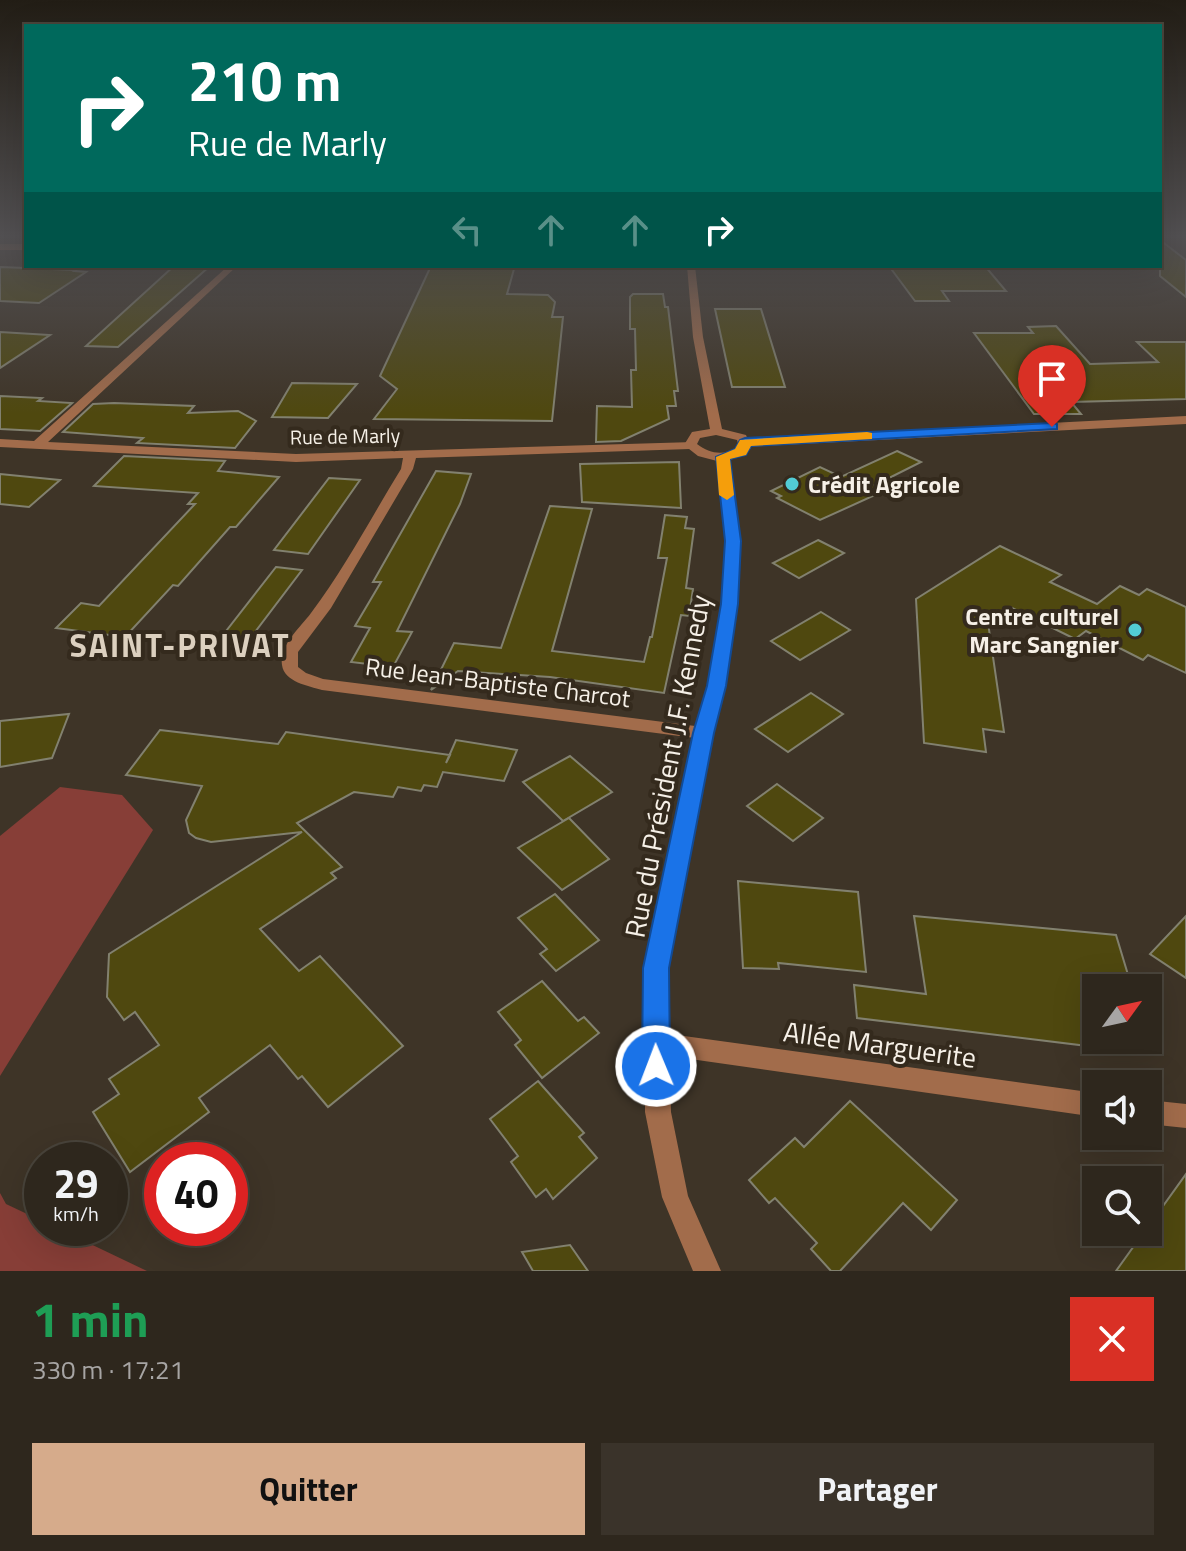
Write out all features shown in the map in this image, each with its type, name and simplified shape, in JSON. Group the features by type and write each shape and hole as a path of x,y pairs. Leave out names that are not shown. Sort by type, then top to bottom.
{"street":[{"path":"37,445 201,295"},
{"path":"694,295 698,337 716,431"},
{"path":"745,443 741,452 723,457 702,454 690,445 696,435 716,431 735,434 745,443 1186,420"},
{"name":"Rue de Marly","path":"0,443 263,457 690,445"},
{"name":"Rue Jean-Baptiste Charcot","path":"410,455 407,469 323,608 290,652 290,669 300,677 322,684 703,733"},
{"name":"Rue du Président J.F. Kennedy","path":"707,1271 675,1197 658,1112 656,968 703,733 717,686 729,604 733,541 723,457"},
{"name":"Allée Marguerite","path":"655,1043 1082,1103"},
{"path":"1162,1113 1186,1116"}],"shaded area":[{"path":"60,787 122,795 153,830 0,1076 0,836"},
{"path":"0,1193 6,1204 24,1212 24,1246 95,1246 147,1271 0,1271"}],"building":[{"path":"0,295 51,295 39,303 0,301"},
{"path":"142,295 177,295 118,347 86,346"},
{"path":"417,295 548,295 555,302 552,317 563,317 552,421 374,419 397,389 380,376"},
{"path":"663,295 665,307 668,307 678,391 674,391 676,406 667,406 669,419 621,441 596,442 597,406 632,407 631,370 636,370 635,329 630,329 630,297"},
{"path":"911,295 945,295 949,301 915,301"},
{"path":"715,309 761,309 785,387 732,387"},
{"path":"1056,326 1090,364 1158,362 1137,342 1186,342 1186,399 1071,402 1081,414 1034,414 974,333 1033,333 1028,327"},
{"path":"0,332 50,335 0,368"},
{"path":"292,383 357,384 328,418 272,417"},
{"path":"0,396 72,403 40,431 0,429"},
{"path":"93,404 194,406 188,413 238,411 256,421 235,448 137,443 143,438 63,432"},
{"path":"897,451 921,462 875,485 886,490 820,520 777,498 781,496 771,491 820,467 841,477"},
{"path":"124,456 225,461 218,471 279,477 236,527 230,527 178,586 173,585 125,637 56,628 81,603 99,606 195,504 188,504 198,493 94,486"},
{"path":"679,462 681,508 582,502 580,464"},
{"path":"436,471 471,474 460,504 397,631 412,632 393,667 351,662 370,628 355,626 381,582 373,582"},
{"path":"0,474 60,480 29,507 0,504"},
{"path":"329,478 360,480 308,554 274,550"},
{"path":"550,506 592,509 552,651 644,662 652,637 667,558 658,558 665,515 687,517 685,528 694,529 686,588 693,589 689,616 681,615 664,693 550,677 458,671 431,690 454,643 501,648"},
{"path":"818,540 844,553 799,578 773,563"},
{"path":"1000,546 1061,575 1050,582 1097,604 1120,586 1139,595 1147,589 1186,607 1186,673 1148,655 1143,660 1086,631 1075,639 1012,608 994,620 987,616 1004,732 983,729 986,752 924,743 916,599"},
{"path":"276,567 302,570 243,648 216,644"},
{"path":"821,612 850,630 800,660 771,641"},
{"path":"811,693 843,714 788,752 755,729"},
{"path":"69,714 52,758 0,767 0,721"},
{"path":"160,730 278,744 286,732 450,755 456,740 517,750 504,781 443,772 437,787 424,785 421,791 398,787 393,797 354,792 297,823 342,867 331,873 336,878 260,929 299,971 320,956 403,1046 328,1107 302,1076 298,1079 270,1045 199,1098 209,1112 170,1142 144,1142 144,1161 130,1172 128,1142 112,1142 93,1112 119,1094 109,1079 159,1045 135,1012 124,1020 107,997 109,954 302,832 211,842 196,838 189,833 186,820 202,786 126,775"},
{"path":"570,756 612,792 563,821 523,782"},
{"path":"777,784 823,818 793,841 747,806"},
{"path":"569,818 609,859 562,890 518,848"},
{"path":"738,881 858,892 866,972 778,963 779,969 743,968"},
{"path":"555,894 599,940 556,971 540,954 547,949 518,918"},
{"path":"914,916 1116,935 1128,974 1082,974 1082,1045 857,1018 854,985 926,994"},
{"path":"1186,916 1186,978 1150,954"},
{"path":"542,981 578,1021 584,1017 599,1033 542,1078 515,1045 521,1040 498,1012"},
{"path":"538,1081 584,1133 579,1137 597,1158 553,1199 546,1189 536,1197 511,1162 518,1156 490,1119"},
{"path":"850,1101 957,1200 931,1230 903,1203 840,1271 831,1271 811,1249 817,1243 775,1198 769,1203 749,1180 795,1138 804,1147"},
{"path":"1186,1174 1186,1271 1116,1271 1134,1246 1162,1246 1162,1207"},
{"path":"570,1245 588,1271 533,1271 522,1252"}],"slow traffic":[{"path":"727,495 723,457 741,452 745,443 867,436"}],"place":[{"name":"Crédit Agricole","path":"792,484"},
{"name":"Centre culturel Marc Sangnier","path":"1135,630"}],"district":[{"name":"SAINT-PRIVAT","path":"180,645"}],"route":[{"path":"656,1066 656,968 703,733 717,686 729,604 733,541 723,457 741,452 745,443 1052,427"}]}
